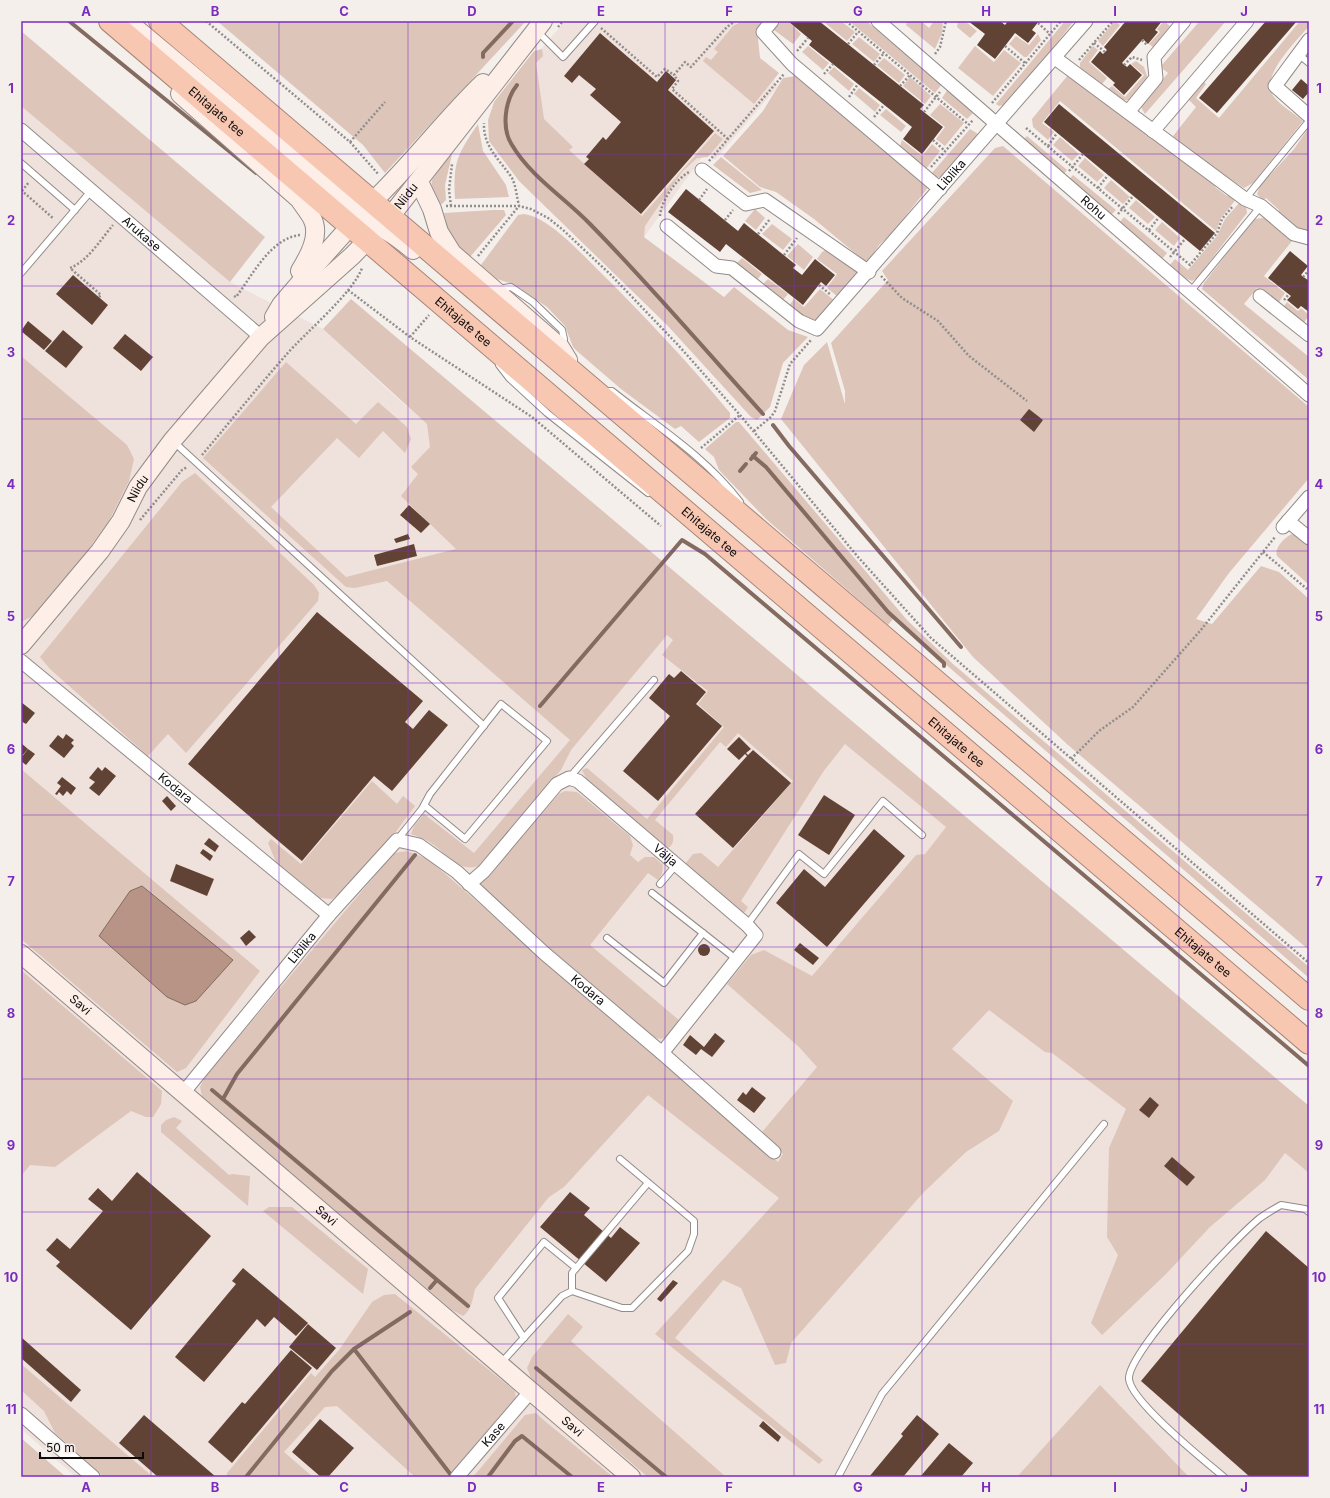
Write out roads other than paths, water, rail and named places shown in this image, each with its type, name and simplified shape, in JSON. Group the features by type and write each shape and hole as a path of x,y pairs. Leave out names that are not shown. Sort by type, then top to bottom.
{"highway":[{"name":"Ehitajate tee","path":"109,21 360,215 381,226 588,384 1309,999"},
{"name":"Ehitajate tee","path":"160,21 360,215 381,226 472,329 1309,1043"}],"street":[{"path":"109,21 131,51 299,199 312,219 314,234 311,252 281,305"},
{"path":"115,21 133,26 360,215"},
{"path":"772,21 763,32 792,64 940,189"},
{"name":"Rohu","path":"878,21 1309,395"},
{"name":"Liblika","path":"667,226 716,266 732,268 799,321 817,330 871,270 1086,21"},
{"path":"1128,112 1156,78 1154,56 1184,21"},
{"path":"1153,131 1247,21"},
{"name":"Niidu","path":"261,337 281,305 360,215 389,185 455,110 536,29"},
{"name":"Niidu","path":"21,644 100,551 121,521 138,487 172,441 261,337 352,256 381,226 419,182 536,29"},
{"path":"1309,40 1275,86 1309,116"},
{"path":"1055,58 1243,198 1261,206 1294,234 1309,238"},
{"name":"Arukase","path":"21,130 261,337"},
{"path":"702,170 746,204 765,200 871,270"},
{"path":"419,182 432,209 439,232 452,253 560,347 588,384"},
{"path":"381,226 395,235 690,483 710,488"},
{"path":"1260,296 1309,335"},
{"path":"1309,497 1285,524 1309,538"},
{"name":"Kodara","path":"21,661 329,915"},
{"path":"469,884 484,871 557,784 569,778"},
{"name":"Välja","path":"569,778 578,781 747,925"},
{"name":"Liblika","path":"183,1093 329,915 397,840"},
{"name":"Kodara","path":"397,840 419,845 457,872 544,953 662,1053 774,1152"},
{"path":"662,1053 756,934 747,925"},
{"name":"Savi","path":"21,954 631,1477"},
{"name":"Kase","path":"457,1477 531,1392"},
{"path":"21,1414 93,1477"}],"lane":[{"path":"536,29 563,57 595,22"},
{"path":"1298,54 1309,63"},
{"path":"1243,198 1309,121"},
{"path":"21,163 75,210"},
{"path":"21,273 91,191"},
{"path":"1190,292 1261,206"},
{"path":"472,329 509,378 583,443 655,499"},
{"path":"588,384 612,391 673,436 700,459 733,493 764,534"},
{"path":"172,441 484,726"},
{"path":"667,506 692,516"},
{"path":"569,778 654,680"},
{"name":"Liblika","path":"397,840 430,794 501,704 547,741 465,840 424,804"},
{"path":"747,925 799,854 824,874 883,801 922,835"},
{"path":"660,884 676,865"},
{"path":"652,893 736,959"},
{"path":"607,938 664,983 703,933"},
{"path":"838,1477 882,1394 1104,1124"},
{"path":"499,1364 562,1296 572,1291 622,1308 632,1308 688,1251 694,1234 694,1221 620,1158"},
{"path":"572,1291 572,1273 648,1183"},
{"path":"1224,1477 1176,1438 1138,1396 1129,1380 1132,1368 1141,1351 1184,1296 1260,1218 1281,1205 1305,1209 1309,1212"},
{"path":"524,1338 498,1298 544,1242 576,1268"}],"waterway":[{"path":"69,21 256,173"},
{"path":"483,57 483,53 513,21"},
{"path":"517,85 507,106 506,131 512,145 520,157 538,177 580,214 612,247 763,414"},
{"path":"773,425 789,446 961,647"},
{"path":"751,459 756,453"},
{"path":"753,456 766,467 888,612 944,663 944,666"},
{"path":"740,471 746,464"},
{"path":"540,706 682,540 705,554 1309,1066"},
{"path":"223,1099 237,1074 415,855"},
{"path":"212,1090 468,1306"},
{"path":"430,1288 436,1281"},
{"path":"410,1312 354,1349 451,1475"},
{"path":"246,1477 332,1371 354,1349"},
{"path":"536,1368 666,1477"},
{"path":"488,1477 515,1441 522,1436 572,1477"}]}
